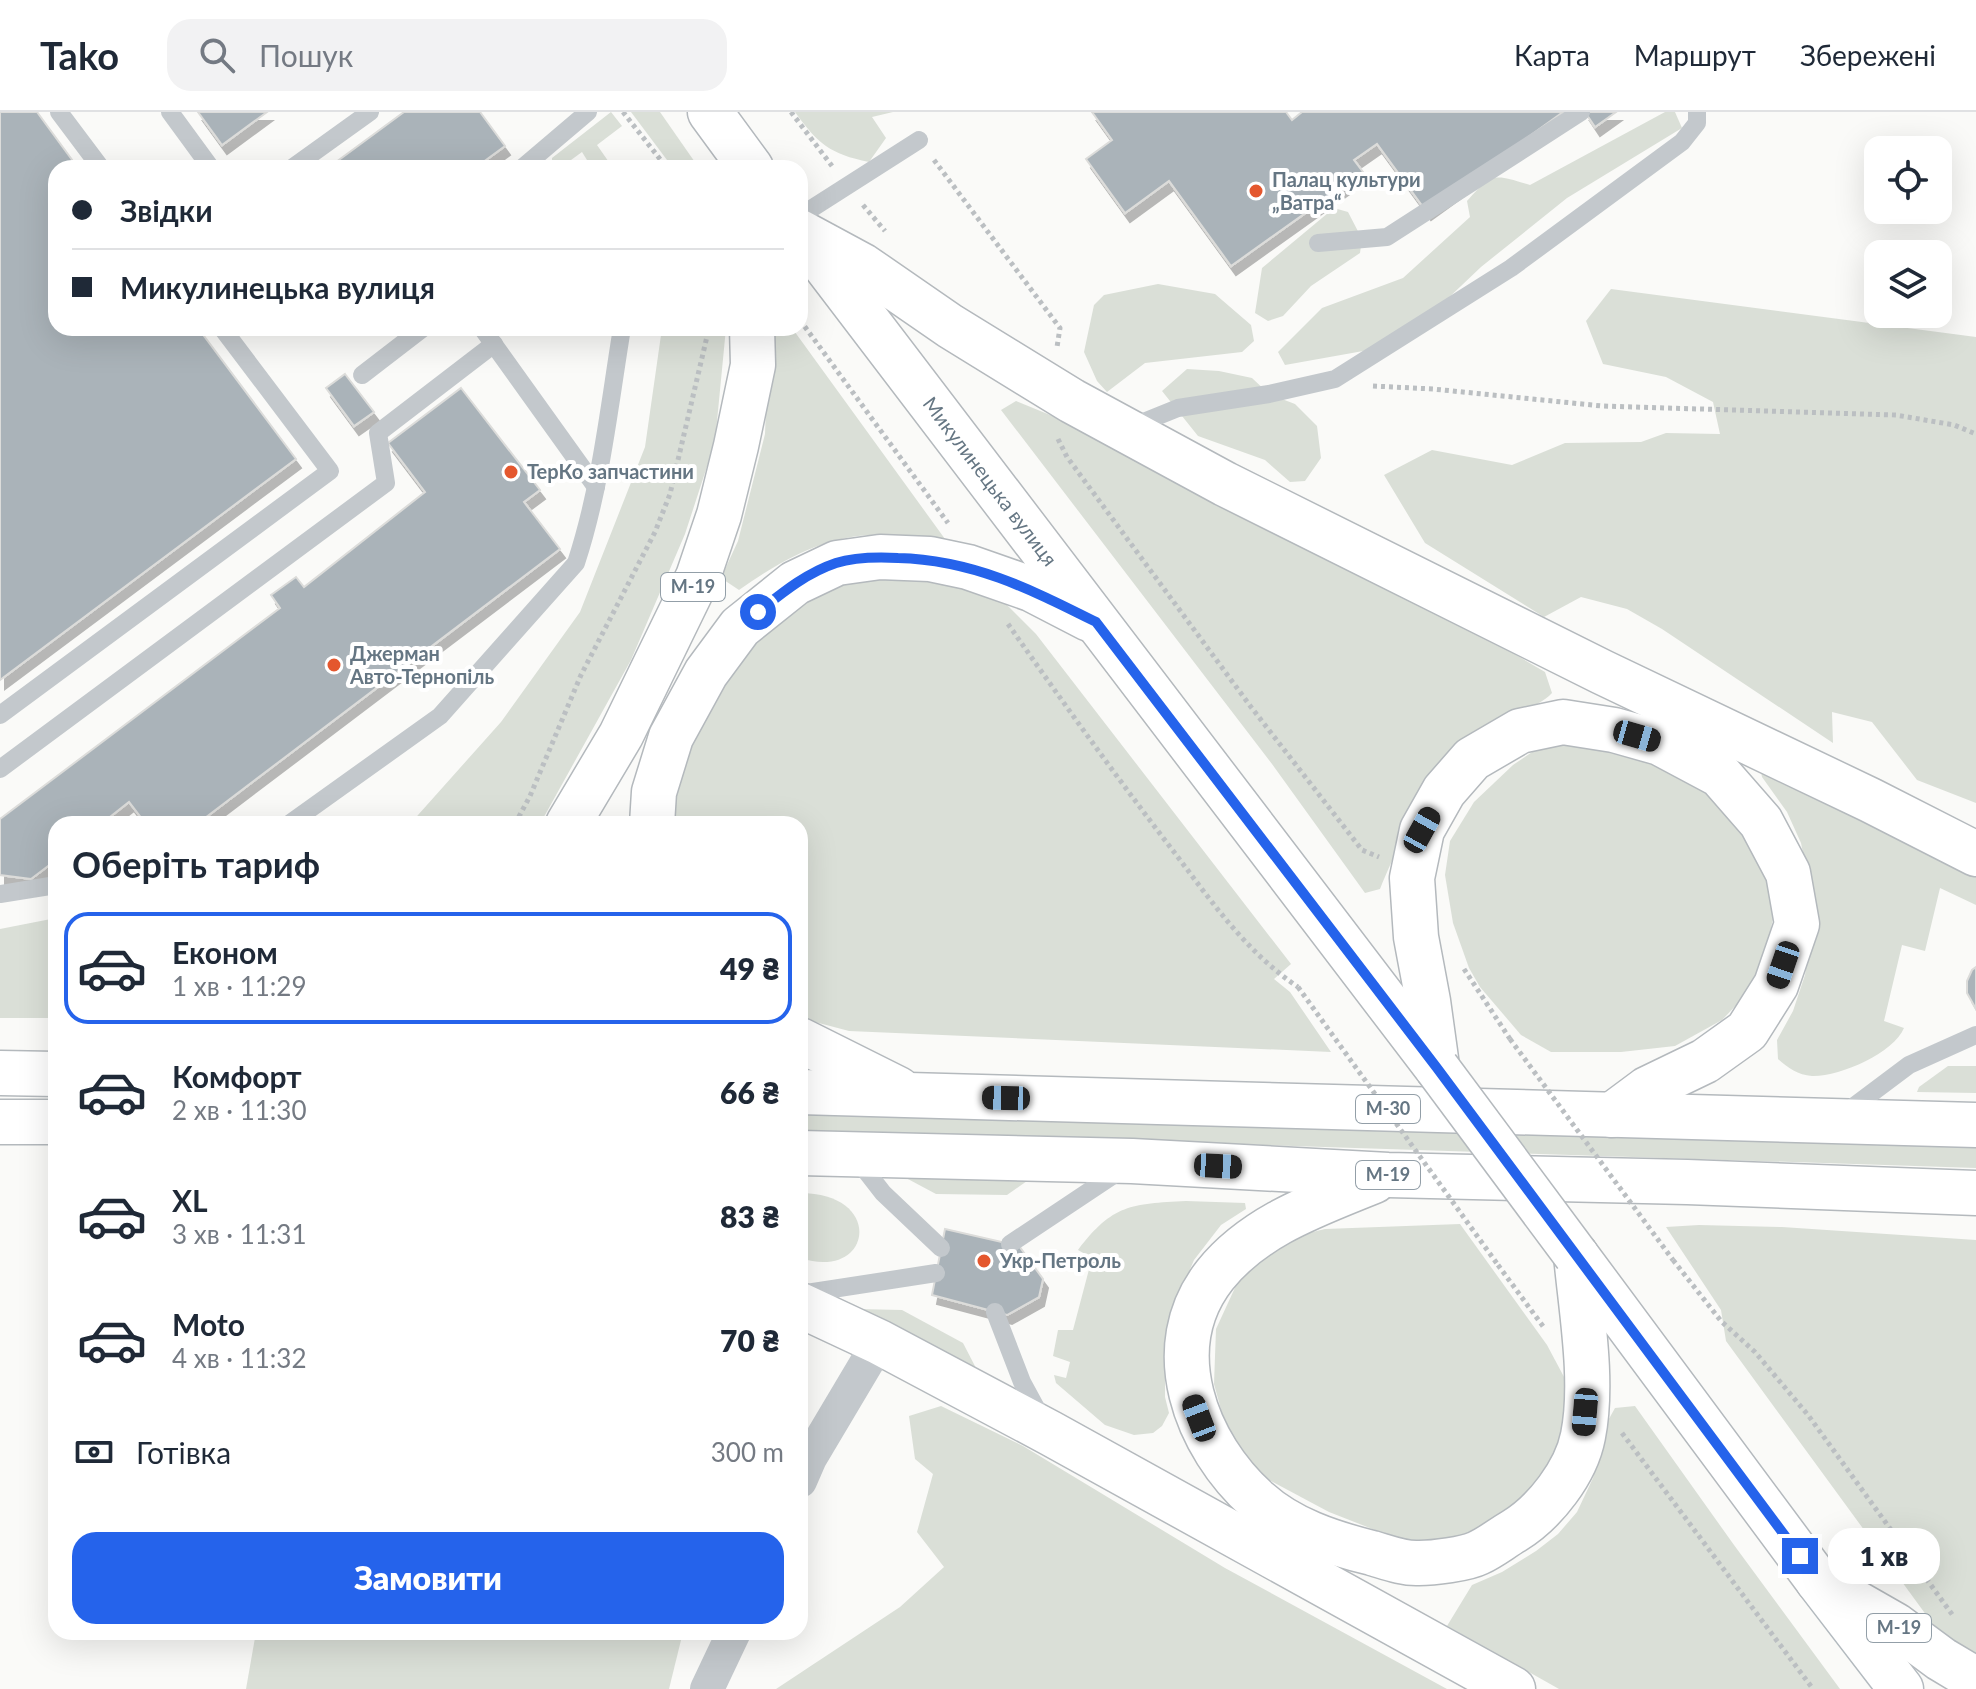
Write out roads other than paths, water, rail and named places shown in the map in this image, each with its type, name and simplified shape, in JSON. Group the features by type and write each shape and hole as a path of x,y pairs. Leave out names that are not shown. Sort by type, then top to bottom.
{"main road":[{"path":"709,112 722,160"},
{"path":"709,112 745,160"},
{"path":"808,237 863,266 950,326 1072,401 1225,484 1976,854"},
{"name":"Микулинецька вулиця","path":"808,244 1437,1068 1901,1689"},
{"name":"М-19","path":"573,816 621,735 698,577 719,515 736,446 753,365 752,336"},
{"path":"652,816 654,792 671,737 706,673 740,627 795,583 837,563 880,557 930,559 968,567 1031,589 1096,622"},
{"path":"1437,1068 1416,937 1412,878 1422,830 1444,791 1472,759 1520,731 1563,722 1614,730 1660,743 1720,775 1761,822 1788,873 1797,924 1776,985 1747,1031 1705,1061 1647,1089 1612,1115"},
{"path":"808,1044 910,1095"},
{"path":"0,1073 48,1074"},
{"name":"М-30","path":"808,1092 1976,1125"},
{"path":"0,1122 48,1122"},
{"name":"М-19","path":"808,1153 1132,1161 1388,1175 1702,1182 1976,1193"},
{"path":"1388,1175 1305,1209 1265,1231 1217,1273 1197,1302 1189,1329 1187,1362 1192,1400 1206,1436 1225,1467 1259,1502 1297,1527 1333,1544 1416,1564 1475,1555 1528,1522 1561,1489 1583,1437 1587,1388 1576,1255"},
{"path":"808,1309 879,1342 1050,1433 1513,1689"},
{"name":"М-19","path":"1818,1581 1895,1625 1976,1680"}],"street":[{"path":"808,1463 879,1342"},
{"path":"707,1689 730,1640"}],"lane":[{"path":"59,112 95,160"},
{"path":"170,112 205,160"},
{"path":"303,160 370,112"},
{"path":"531,160 588,112"},
{"path":"1318,243 1387,237 1581,112"},
{"path":"1125,430 1178,408 1269,394 1335,379 1511,268 1670,151 1697,123 1697,112"},
{"path":"808,211 919,140"},
{"path":"0,715 330,471 228,336"},
{"path":"362,375 413,336"},
{"path":"488,336 596,487"},
{"path":"300,816 440,716 576,563 606,442 621,336"},
{"path":"0,769 386,483 378,433 494,344"},
{"path":"0,894 48,886"},
{"path":"1834,1121 1909,1065 1976,1035"},
{"path":"854,1155 883,1193 941,1248"},
{"path":"1010,1244 1132,1161"},
{"path":"808,1293 936,1273"},
{"path":"995,1312 1022,1382 1050,1433"}],"place":[{"name":"Палац культури „Ватра“","path":"1256,191"},
{"name":"ТерКо запчастини","path":"511,472"},
{"name":"Джерман Авто-Тернопіль","path":"334,665"},
{"name":"Укр-Петроль","path":"984,1261"}]}
